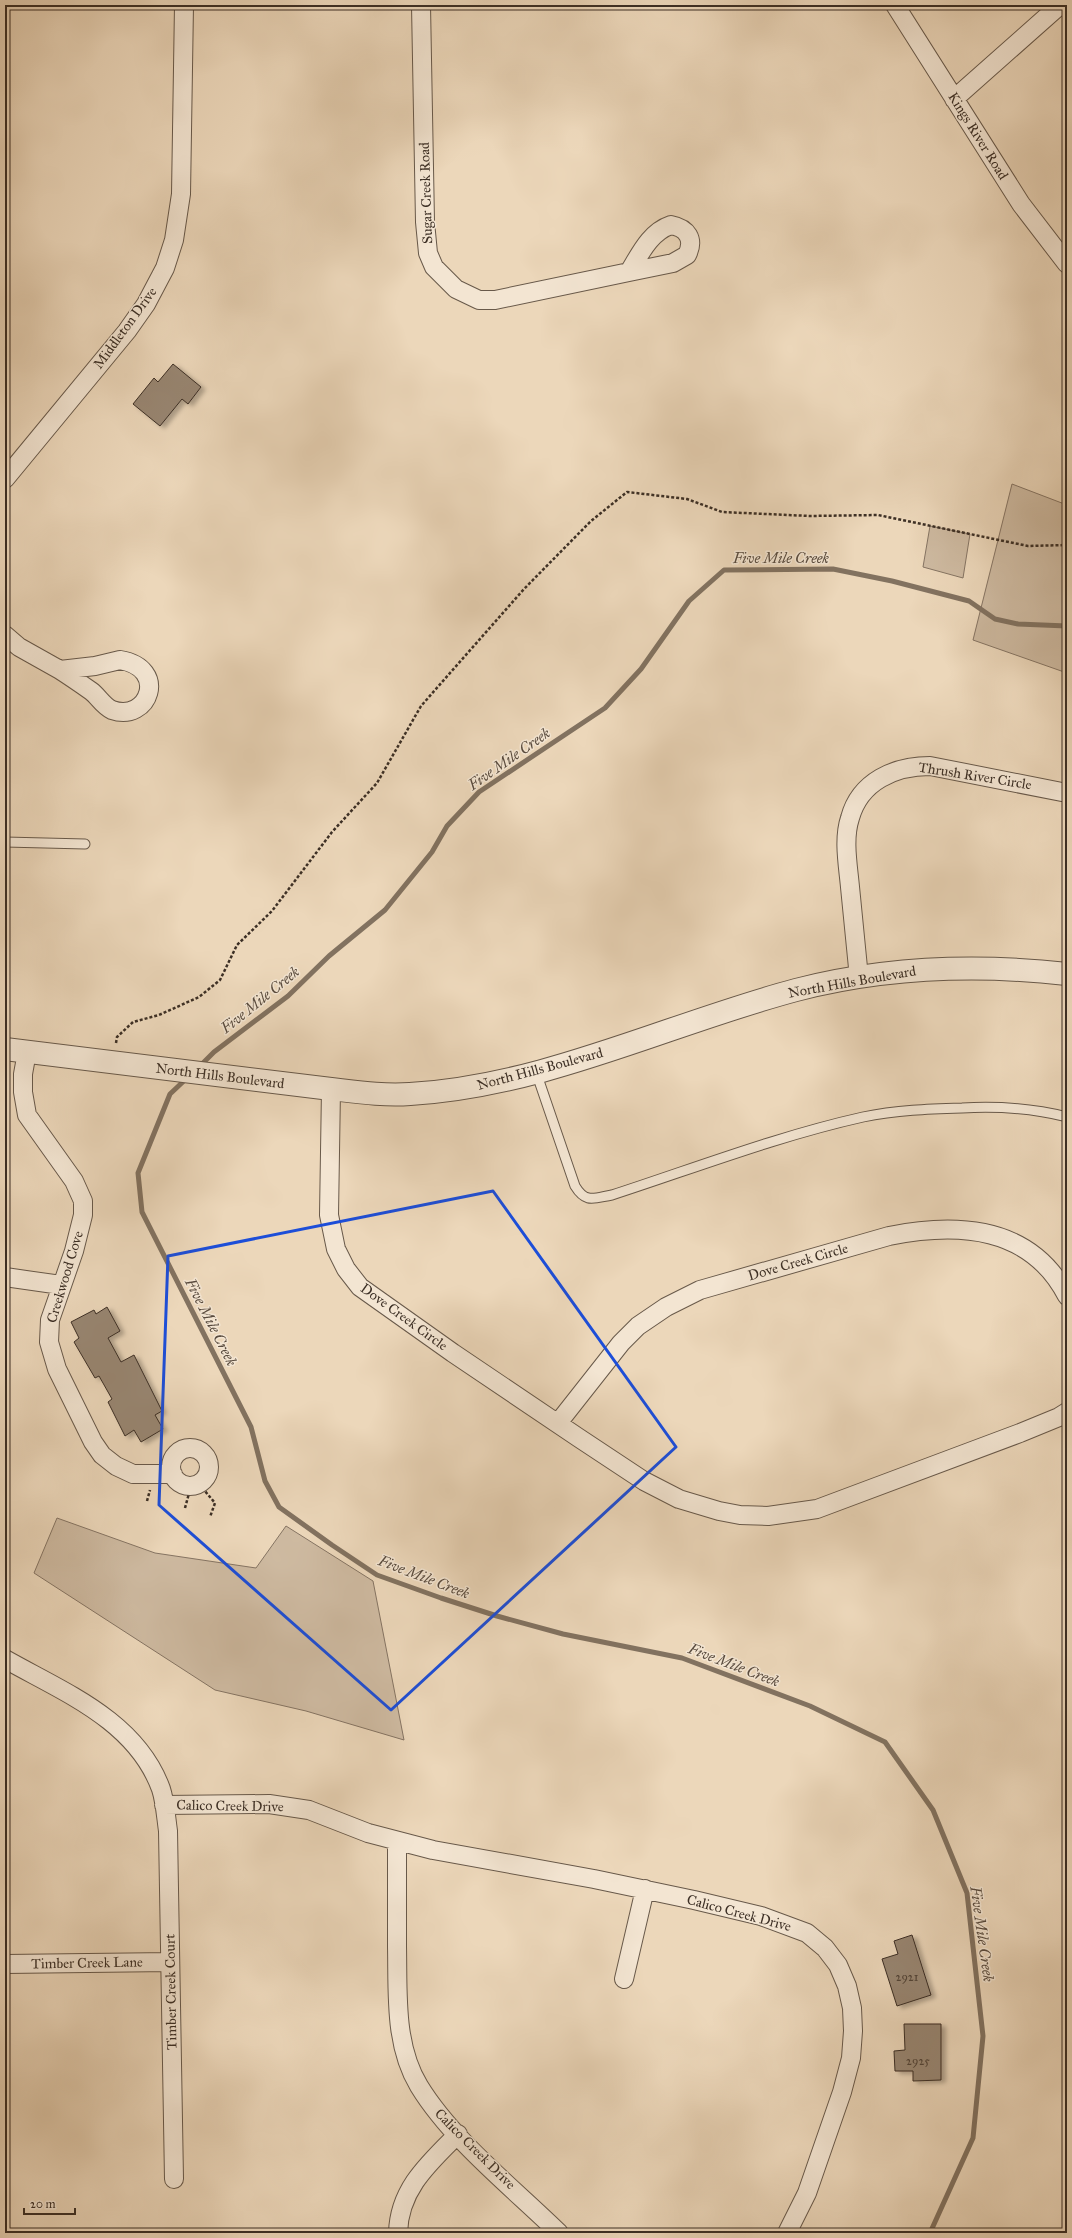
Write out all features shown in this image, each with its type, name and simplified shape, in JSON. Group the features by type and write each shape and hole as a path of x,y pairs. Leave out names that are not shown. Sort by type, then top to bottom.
{"street":[{"name":"Middleton Drive","path":"5,479 127,331 146,304 165,268 174,240 181,194 184,5"},
{"name":"Sugar Creek Road","path":"421,5 425,222 428,253 434,267 456,288 479,300 495,300 629,272"},
{"name":"Kings River Road","path":"895,5 1021,204 1067,264"},
{"path":"954,100 1060,5"},
{"path":"5,635 19,647 60,670"},
{"name":"Thrush River Circle","path":"859,978 847,856 848,827 855,805 876,781 895,770 912,766 930,766 1067,793"},
{"name":"North Hills Boulevard","path":"5,1049 331,1090 409,1094 466,1088 536,1072 762,1000 818,985 896,972 987,968 1067,974"},
{"name":"Creekwood Cove","path":"27,1052 23,1074 23,1092 27,1115 74,1181 83,1201 80,1229 74,1251 50,1320 48,1342 57,1369 93,1442 102,1455 127,1471 148,1475 173,1474"},
{"name":"Dove Creek Circle","path":"331,1090 328,1215 336,1249 346,1269 360,1287 644,1481 678,1499 720,1511 768,1516 817,1509 850,1498 1059,1418 1067,1412"},
{"name":"Dove Creek Circle","path":"558,1423 621,1343 638,1326 666,1307 700,1290 889,1236 920,1230 946,1228 984,1232 1004,1238 1033,1255 1047,1269 1067,1296"},
{"path":"5,1277 61,1285"},
{"path":"185,1449 197,1450 203,1453 209,1463 207,1475 195,1485 180,1483 173,1474 172,1468 175,1456 185,1449"},
{"name":"Calico Creek Drive","path":"5,1659 93,1709 118,1726 138,1748 154,1772 161,1790 164,1805 269,1804 309,1810 368,1833 432,1850 645,1889 761,1916 797,1928 817,1940 838,1965 847,1986 852,2008 853,2024 851,2058 842,2092 807,2192 787,2233"},
{"name":"Timber Creek Court","path":"164,1805 168,1831 174,2179"},
{"name":"Calico Creek Drive","path":"397,1841 398,2008 402,2040 408,2062 418,2085 433,2107 458,2134 558,2233"},
{"path":"624,1979 645,1889"},
{"name":"Timber Creek Lane","path":"5,1964 170,1962"},
{"path":"398,2233 401,2210 410,2186 424,2167 458,2134"}],"lane":[{"path":"5,842 85,844"},
{"path":"536,1072 575,1186 581,1196 586,1199 612,1195 816,1129 864,1117 920,1109 978,1107 1019,1108 1067,1117"}],"path":[{"path":"111,1063 117,1037 133,1022 159,1015 199,996 220,980 237,945 272,911 332,832 377,783 421,706 524,589 591,520 627,492 687,499 722,512 810,516 878,515 1028,546 1067,544"},
{"path":"185,1508 195,1485 215,1503 210,1517"}],"highlighted area":[{"path":"493,1191 676,1447 391,1710 159,1505 168,1256"}],"shaded area":[{"path":"1012,484 1067,505 1067,673 973,640"},
{"path":"930,526 970,534 963,578 923,567"},
{"path":"57,1518 155,1553 256,1568 286,1526 373,1581 404,1740 306,1711 215,1690 34,1573"}],"building":[{"path":"173,364 201,387 188,404 182,399 160,426 133,404 154,378 158,382"},
{"path":"107,1307 120,1331 108,1338 121,1362 134,1355 162,1411 155,1415 163,1429 141,1442 134,1430 125,1436 108,1402 112,1399 99,1376 95,1378 74,1342 79,1338 71,1322 94,1310 96,1314"},
{"path":"912,1935 931,1995 897,2006 882,1959 898,1954 894,1941"},
{"path":"904,2024 941,2024 941,2080 913,2081 913,2071 895,2071 894,2051 905,2050"}],"waterway":[{"name":"Five Mile Creek","path":"200,1066 214,1052 288,996 329,956 385,910 432,852 447,826 479,792 605,708 641,669 689,601 724,570 833,569 892,581 969,601 995,619 1018,624 1067,626"},
{"name":"Five Mile Creek","path":"187,1078 170,1094 138,1173 142,1212 251,1427 265,1481 279,1507 377,1575 497,1616 563,1634 682,1658 810,1706 885,1742 933,1810 967,1893 983,2036 973,2138 930,2233"}]}
